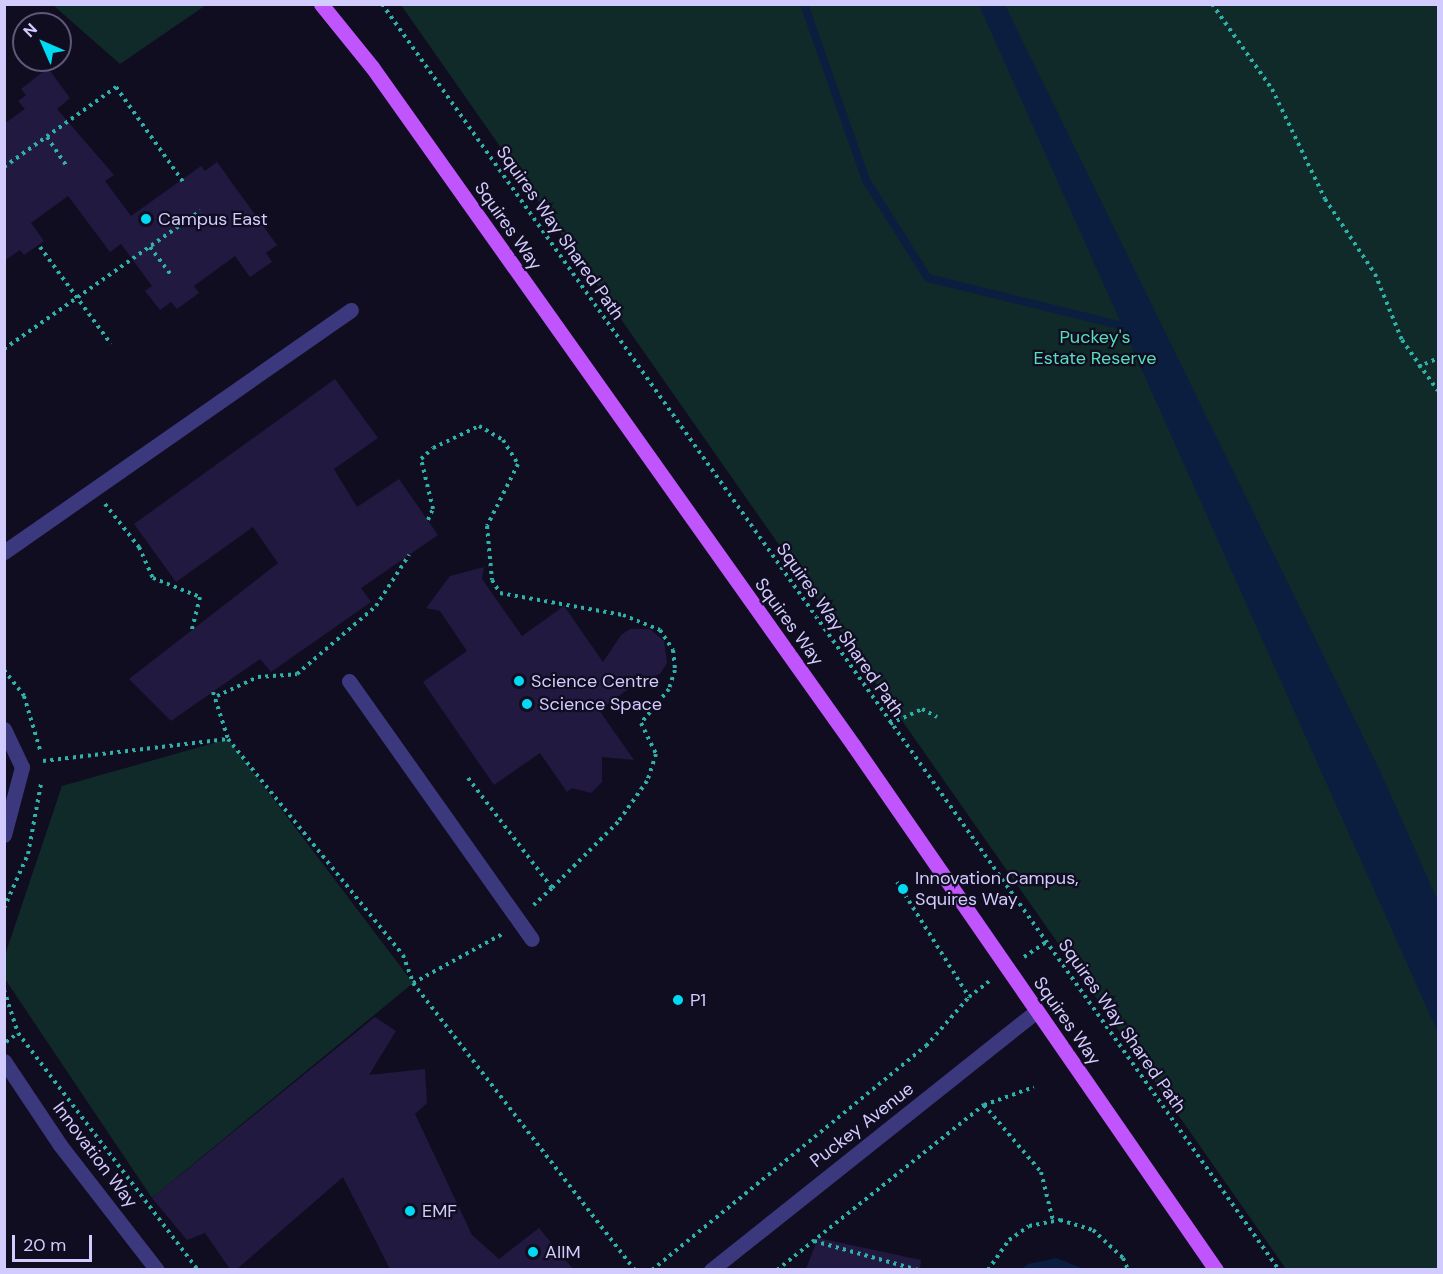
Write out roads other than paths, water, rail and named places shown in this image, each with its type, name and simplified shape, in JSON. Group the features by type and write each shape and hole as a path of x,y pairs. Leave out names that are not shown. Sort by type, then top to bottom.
{"main road":[{"name":"Squires Way","path":"321,4 378,77 1037,1011 1216,1269"}],"street":[{"path":"4,552 351,310"},
{"path":"349,681 532,939"},
{"path":"4,729 22,767 4,835"},
{"name":"Puckey Avenue","path":"711,1269 1037,1011"},
{"name":"Innovation Way","path":"4,1061 60,1145 157,1269"}],"water":[{"path":"979,5 1005,5 1380,771 1438,901 1438,1033"},
{"path":"1056,1258 1084,1269 1022,1269 1028,1264"}],"waterway":[{"path":"804,4 866,180 928,278 1132,328"}],"place":[{"name":"Campus East","path":"146,219"},
{"name":"Science Centre","path":"519,681"},
{"name":"Science Space","path":"527,704"},
{"name":"Innovation Campus, Squires Way","path":"903,889"},
{"name":"P1","path":"678,1000"},
{"name":"EMF","path":"410,1211"},
{"name":"AIIM","path":"533,1252"}],"park label":[{"name":"Puckey's Estate Reserve","path":"1095,348"}]}
